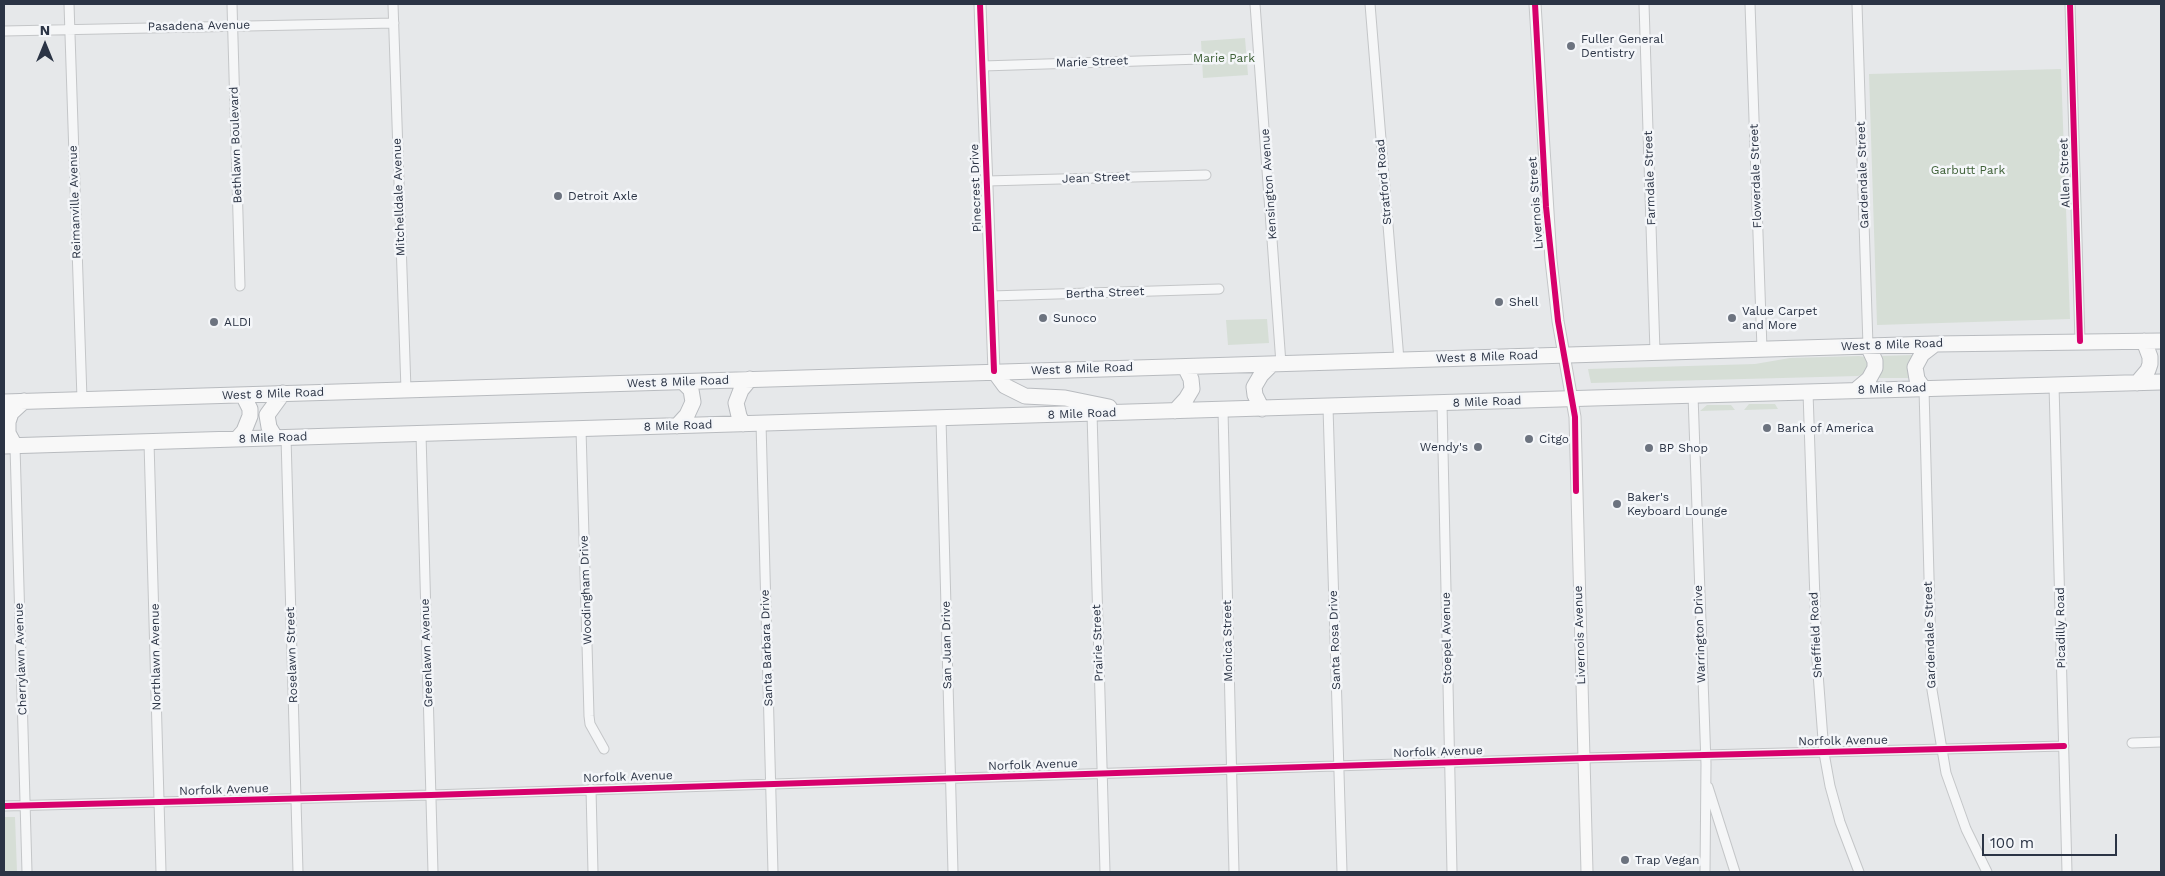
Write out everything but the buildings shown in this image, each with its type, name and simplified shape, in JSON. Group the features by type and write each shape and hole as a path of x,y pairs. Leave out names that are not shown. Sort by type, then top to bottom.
{"highway":[{"path":"2137,383 2148,370 2150,364 2150,357 2144,341"},
{"name":"West 8 Mile Road","path":"4,402 1935,344 2161,341"},
{"path":"1924,388 1917,379 1915,367 1922,354 1935,344"},
{"path":"1856,390 1869,379 1876,368 1868,346"},
{"path":"1262,408 1255,394 1254,387 1261,375 1277,364"},
{"path":"1175,411 1192,389 1191,379 1185,367"},
{"path":"994,371 1006,386 1025,396 1064,398 1136,412"},
{"path":"743,424 736,403 741,390 750,379"},
{"path":"677,426 687,414 693,402 691,390 683,382"},
{"name":"8 Mile Road","path":"9,446 1328,407 1571,398 2161,382"},
{"path":"281,437 269,426 267,415 283,393"},
{"path":"237,439 244,432 250,416 250,409 243,394"},
{"path":"9,446 8,422 11,413 24,401"}],"street":[{"name":"Reimanville Avenue","path":"69,4 82,399"},
{"name":"Bethlawn Boulevard","path":"232,4 240,286"},
{"name":"Mitchelldale Avenue","path":"394,4 406,390"},
{"name":"Pinecrest Drive","path":"980,4 994,371"},
{"name":"Kensington Avenue","path":"1255,4 1277,364"},
{"name":"Stratford Road","path":"1370,4 1398,360"},
{"name":"Livernois Street","path":"1534,4 1546,207 1563,355 1571,398"},
{"name":"Farmdale Street","path":"1644,4 1655,352"},
{"name":"Flowerdale Street","path":"1750,4 1762,349"},
{"name":"Gardendale Street","path":"1857,4 1868,346"},
{"name":"Allen Street","path":"2070,4 2080,341"},
{"name":"Pasadena Avenue","path":"4,31 394,22"},
{"name":"Marie Street","path":"983,66 1201,59"},
{"name":"Jean Street","path":"987,181 1206,175"},
{"name":"Bertha Street","path":"991,296 1219,289"},
{"name":"Picadilly Road","path":"2054,385 2067,872"},
{"name":"Gardendale Street","path":"1924,388 1932,690 1941,750 1956,805 1987,872"},
{"name":"Sheffield Road","path":"1808,392 1817,660 1824,753 1840,822 1859,872"},
{"name":"Warrington Drive","path":"1693,395 1706,780 1705,872"},
{"name":"Livernois Avenue","path":"1571,398 1575,417 1587,872"},
{"name":"Stoepel Avenue","path":"1442,403 1452,872"},
{"name":"Santa Rosa Drive","path":"1328,407 1342,872"},
{"name":"Monica Street","path":"1223,410 1234,872"},
{"name":"Prairie Street","path":"1092,413 1105,872"},
{"name":"San Juan Drive","path":"941,418 953,872"},
{"name":"Santa Barbara Drive","path":"761,423 773,872"},
{"name":"Woodingham Drive","path":"581,429 589,716 590,724 604,749"},
{"name":"Greenlawn Avenue","path":"421,434 433,872"},
{"name":"Roselawn Street","path":"281,437 298,872"},
{"name":"Northlawn Avenue","path":"149,442 161,872"},
{"name":"Cherrylawn Avenue","path":"9,446 25,806 26,872"},
{"path":"2132,743 2161,742"},
{"name":"Norfolk Avenue","path":"4,806 159,804 1584,758 2064,746"},
{"path":"1706,780 1736,872"},
{"path":"591,789 593,872"}],"green space":[{"name":"Marie Park","path":"1245,38 1248,75 1203,78 1201,41"},
{"name":"Garbutt Park","path":"2061,69 2070,319 1877,325 1869,74"},
{"path":"1267,319 1269,343 1228,345 1226,320"},
{"path":"1913,355 1910,378 1879,378 1883,366 1882,356"},
{"path":"1865,357 1869,365 1865,373 1858,376 1591,383 1588,369 1755,364 1790,358"},
{"path":"1749,404 1775,404 1778,409 1744,410"},
{"path":"1707,405 1731,405 1735,410 1700,411"},
{"path":"4,817 15,817 17,872 4,872"}],"cycle path":[{"path":"980,4 994,371"},
{"path":"1535,4 1546,207 1558,321 1575,417 1576,491"},
{"path":"2070,4 2080,341"},
{"path":"4,806 431,795 1584,758 2064,746"}],"place":[{"name":"Fuller General Dentistry","path":"1571,46"},
{"name":"Detroit Axle","path":"558,196"},
{"name":"Shell","path":"1499,302"},
{"name":"Sunoco","path":"1043,318"},
{"name":"Value Carpet and More","path":"1732,318"},
{"name":"ALDI","path":"214,322"},
{"name":"Bank of America","path":"1767,428"},
{"name":"Citgo","path":"1529,439"},
{"name":"Wendy's","path":"1478,447"},
{"name":"BP Shop","path":"1649,448"},
{"name":"Baker's Keyboard Lounge","path":"1617,504"},
{"name":"Trap Vegan","path":"1625,860"}]}
